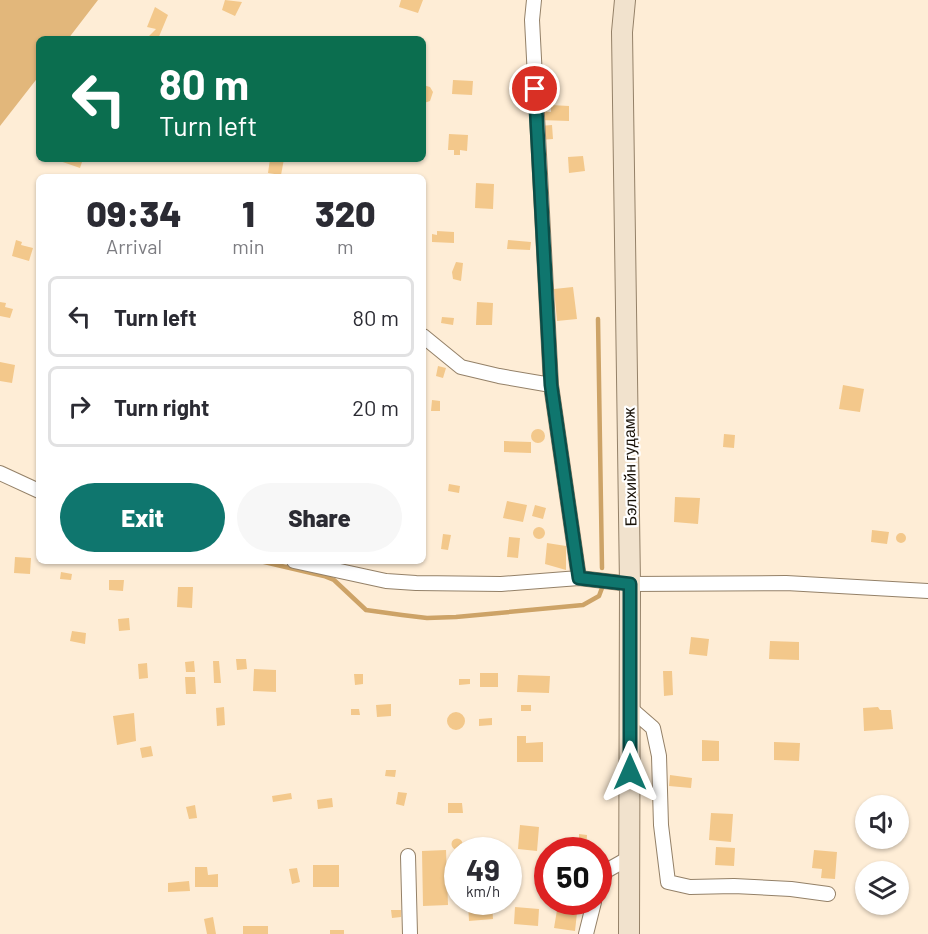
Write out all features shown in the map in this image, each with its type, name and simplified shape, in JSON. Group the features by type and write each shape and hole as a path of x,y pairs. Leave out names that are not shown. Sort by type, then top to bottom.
{"main road":[{"name":"Бэлхийн гудамж","path":"625,0 622,32 630,584 629,934"}],"street":[{"path":"534,0 532,20 551,385 579,578"},
{"path":"426,338 461,367 551,385"},
{"path":"0,473 36,490"},
{"path":"308,564 386,581 417,583 501,584 579,578 630,584 786,583 928,591"},
{"path":"630,708 653,728 659,756 662,825 668,882 690,887 734,886 791,889 828,894"},
{"path":"408,856 410,934"},
{"path":"612,868 629,858"},
{"path":"586,934 591,915"}],"shaded area":[{"path":"0,0 98,0 70,36 36,36 36,80 0,126"}],"building":[{"path":"225,0 242,2 235,16 222,10"},
{"path":"401,0 423,0 418,13 399,7"},
{"path":"155,7 168,15 159,36 149,36 156,29 147,27"},
{"path":"453,80 473,81 472,95 452,94"},
{"path":"426,86 433,92 430,101 426,102"},
{"path":"551,105 569,106 569,121 539,120 539,111 551,112"},
{"path":"552,125 553,139 540,140 539,126"},
{"path":"449,134 468,135 467,151 460,150 460,155 454,155 454,150 448,150"},
{"path":"583,156 585,171 569,173 568,157"},
{"path":"63,162 82,162 80,168"},
{"path":"270,162 283,162 281,174 268,173"},
{"path":"476,183 494,184 493,209 475,208"},
{"path":"437,231 454,232 454,243 432,242 432,234 437,235"},
{"path":"16,240 22,242 21,245 33,248 29,261 12,256"},
{"path":"508,240 531,242 530,250 507,249"},
{"path":"456,262 463,263 461,281 453,279 452,272"},
{"path":"573,287 577,319 557,321 554,289"},
{"path":"0,302 6,303 5,307 13,309 10,318 0,316"},
{"path":"477,302 493,303 492,325 476,325"},
{"path":"442,317 454,318 453,325 441,323"},
{"path":"0,362 15,365 12,383 0,381"},
{"path":"438,366 446,368 443,378 436,376"},
{"path":"843,385 864,389 860,412 839,409"},
{"path":"432,400 440,401 440,411 431,411"},
{"path":"538,429 543,431 545,436 543,441 538,443 533,441 531,436 533,431"},
{"path":"724,434 735,435 734,448 723,447"},
{"path":"504,441 531,442 531,453 504,452"},
{"path":"449,484 460,486 459,493 448,491"},
{"path":"675,497 700,498 698,524 674,522"},
{"path":"507,501 527,505 523,522 503,518"},
{"path":"535,505 546,508 543,519 532,516"},
{"path":"539,527 545,533 539,539 533,533"},
{"path":"872,530 889,532 887,544 871,542"},
{"path":"901,533 905,534 905,542 901,543 897,542 896,538 897,534"},
{"path":"443,534 451,535 448,550 441,549"},
{"path":"509,537 520,538 518,558 507,557"},
{"path":"547,543 566,546 566,570 545,564"},
{"path":"15,557 31,558 30,574 14,573"},
{"path":"61,572 72,574 71,580 60,579"},
{"path":"109,580 124,580 123,591 109,590"},
{"path":"178,587 193,587 192,608 177,607"},
{"path":"129,618 130,630 119,631 118,619"},
{"path":"72,631 86,633 85,644 70,641"},
{"path":"691,637 709,639 707,656 689,654"},
{"path":"770,641 799,642 799,660 769,659"},
{"path":"236,659 246,659 247,669 237,670"},
{"path":"194,661 195,672 186,672 185,662"},
{"path":"213,661 219,661 221,683 214,683"},
{"path":"147,663 148,678 139,679 138,664"},
{"path":"254,669 276,670 276,692 253,691"},
{"path":"663,671 672,671 673,695 664,696"},
{"path":"480,673 498,673 498,687 480,687"},
{"path":"354,674 363,674 363,684 355,685"},
{"path":"518,675 550,676 549,693 517,692"},
{"path":"185,677 195,677 196,694 186,694"},
{"path":"459,679 470,679 470,684 459,685"},
{"path":"391,704 391,716 377,717 376,705"},
{"path":"521,705 531,705 531,711 521,711"},
{"path":"224,707 225,725 217,726 216,708"},
{"path":"878,707 880,710 891,710 893,729 864,731 863,708"},
{"path":"351,709 359,709 360,715 351,715"},
{"path":"456,712 462,715 465,721 462,727 456,730 450,727 447,721 450,715"},
{"path":"134,713 136,741 117,745 113,716"},
{"path":"492,718 492,725 479,726 479,719"},
{"path":"517,736 526,736 526,743 543,742 543,762 517,762"},
{"path":"702,740 719,741 719,761 702,761"},
{"path":"774,742 800,743 799,761 774,760"},
{"path":"151,746 153,756 142,758 140,748"},
{"path":"386,770 396,770 395,777 385,776"},
{"path":"670,775 692,778 691,788 669,786"},
{"path":"398,792 407,793 404,806 396,804"},
{"path":"291,793 292,799 273,802 272,796"},
{"path":"332,798 333,807 318,809 317,800"},
{"path":"448,803 462,803 463,813 448,813"},
{"path":"195,805 197,818 189,819 186,807"},
{"path":"711,813 733,814 731,842 709,840"},
{"path":"520,825 539,827 538,837 534,837 534,851 522,849 522,837 519,837"},
{"path":"716,847 735,848 734,866 715,865"},
{"path":"444,850 444,905 423,906 422,851"},
{"path":"814,850 837,852 835,879 821,878 822,869 812,868"},
{"path":"313,865 339,865 339,887 313,887"},
{"path":"195,867 207,867 208,875 218,874 218,887 195,887"},
{"path":"297,868 300,882 292,884 289,869"},
{"path":"189,881 190,891 168,892 168,883"},
{"path":"522,908 534,909 534,915 539,915 538,926 514,924 515,915 522,915"},
{"path":"391,910 401,910 401,917 392,918"},
{"path":"469,915 493,915 493,919 469,921"},
{"path":"556,915 577,915 575,931 554,928"},
{"path":"213,917 216,934 207,934 204,919"},
{"path":"243,926 268,926 268,934 243,934"},
{"path":"330,930 344,930 344,934 330,934"}],"waterway":[{"path":"598,319 602,568"},
{"path":"273,564 334,580 366,610 427,618 583,605 599,596 602,588"}],"route":[{"path":"535,89 551,385 579,578 630,584 630,772"}]}
